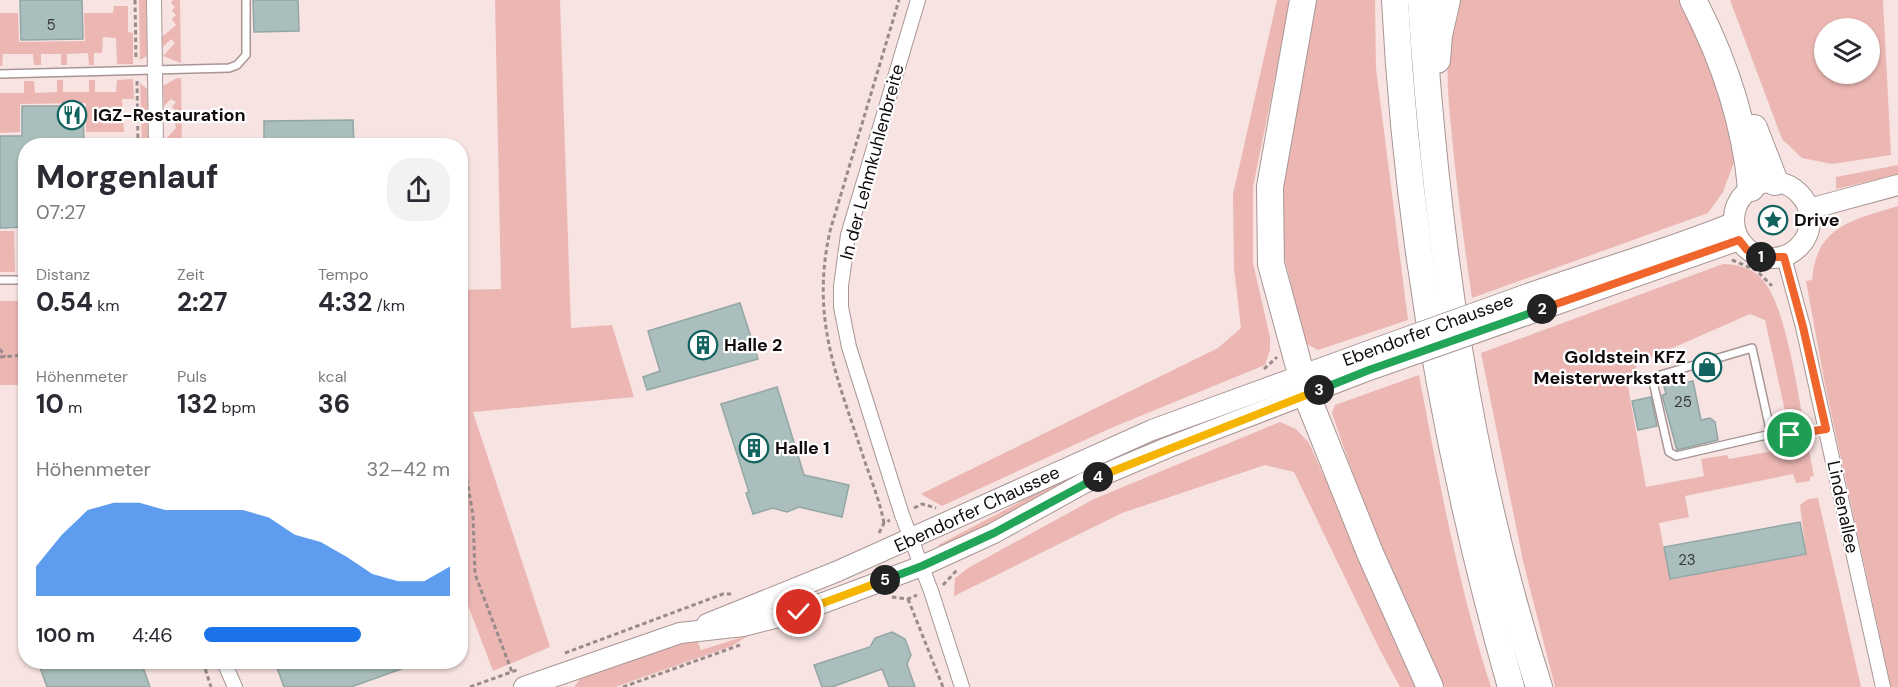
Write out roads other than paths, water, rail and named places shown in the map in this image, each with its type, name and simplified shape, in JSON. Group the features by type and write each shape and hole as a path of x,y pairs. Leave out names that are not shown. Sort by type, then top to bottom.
{"highway":[{"path":"1303,0 1274,160 1269,213 1271,264 1303,386 1370,553 1430,687"},
{"path":"1395,0 1412,211 1434,360 1468,526 1511,687"},
{"path":"1421,0 1432,161 1450,301 1476,441 1514,600 1539,687"},
{"path":"1432,161 1442,126 1437,54 1447,0"},
{"path":"1693,0 1716,48 1730,87 1745,149 1763,185"},
{"path":"1710,0 1762,150 1763,185"}],"main road":[{"path":"1763,185 1796,190 1809,209 1810,221 1803,243 1784,257 1772,259 1747,250 1736,232 1737,203 1763,185"},
{"path":"1809,209 1898,185"},
{"name":"Ebendorfer Chaussee","path":"696,629 765,622 922,566 994,533 1084,483 1303,386 1524,305 1736,232"},
{"name":"Ebendorfer Chaussee","path":"520,676 568,677 696,629 911,539 1152,430 1303,386"}],"street":[{"path":"154,0 156,138"},
{"name":"In der Lehmkuhlenbreite","path":"918,0 860,190 843,262 842,307 849,347 902,515 922,566 962,687"},
{"name":"Lindenallee","path":"1784,257 1803,327 1883,687"},
{"path":"227,669 235,687"}],"lane":[{"path":"0,74 155,72 222,69 237,65 246,55 246,0"},
{"path":"0,280 18,280"},
{"path":"1771,434 1752,348 1657,376 1654,386 1659,413 1669,452 1676,456 1771,434 1803,434 1826,429"}],"place":[{"name":"IGZ-Restauration","path":"72,115"},
{"name":"Drive","path":"1773,220"},
{"name":"Halle 2","path":"703,345"},
{"name":"Goldstein KFZ Meisterwerkstatt","path":"1707,367"},
{"name":"Halle 1","path":"754,448"}]}
